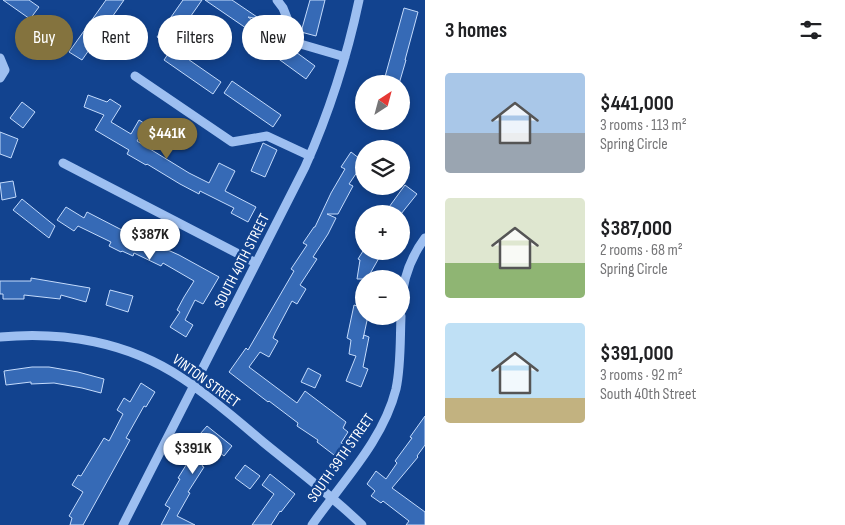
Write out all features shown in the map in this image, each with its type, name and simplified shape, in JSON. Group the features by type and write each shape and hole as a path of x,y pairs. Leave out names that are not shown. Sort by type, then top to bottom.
{"street":[{"path":"277,0 283,8 297,43 345,57"},
{"name":"SOUTH 40TH STREET","path":"123,525 310,156 329,108 353,29 359,0"},
{"path":"0,58 4,70 0,78"},
{"path":"135,76 232,142 267,136 310,156"},
{"path":"63,163 256,263"},
{"path":"408,270 425,238"},
{"name":"SOUTH 39TH STREET","path":"312,525 374,440 384,422 396,387 401,325"},
{"name":"VINTON STREET","path":"0,337 26,335 64,336 100,343 150,360 193,386 331,497 362,525"}],"building":[{"path":"3,0 29,0 39,7 33,15 24,15"},
{"path":"106,0 124,0 114,15 95,15"},
{"path":"183,0 202,0 192,15 172,15"},
{"path":"205,0 232,0 254,15 242,15 242,25 232,18 232,15 227,15"},
{"path":"310,0 325,0 316,36 304,33 304,21"},
{"path":"404,8 418,12 402,75 385,75"},
{"path":"83,32 82,60 73,54 73,46"},
{"path":"304,58 315,66 306,79 280,60 304,60"},
{"path":"164,60 189,60 221,82 213,94"},
{"path":"232,81 281,115 273,127 224,93"},
{"path":"88,95 107,102 110,99 121,106 111,122 131,134 139,120 147,125 137,141 189,173 209,183 219,163 235,171 225,191 256,207 248,222 231,213 234,208 200,191 199,194 146,165 127,154 129,150 95,130 104,115 84,107"},
{"path":"22,102 35,112 23,128 10,118"},
{"path":"0,132 18,139 11,158 0,154"},
{"path":"263,143 277,150 265,177 251,171"},
{"path":"351,152 355,155 355,175 349,184 353,186 338,214 327,214 336,218 313,257 317,259 300,285 306,289 297,304 292,301 275,333 273,338 278,341 269,357 260,352 249,367 297,403 305,391 346,422 343,428 348,432 341,443 343,444 334,455 317,442 318,440 297,426 298,423 229,372 246,348 248,350 294,271 291,269 307,245 303,243 315,227 345,169 341,167"},
{"path":"13,181 16,197 2,200 0,183"},
{"path":"410,189 417,194 408,205 391,205 398,195 410,195"},
{"path":"22,199 55,226 49,238 13,210"},
{"path":"66,207 84,218 87,212 149,244 150,242 179,255 219,277 203,304 195,300 185,320 193,325 186,337 170,327 180,312 177,310 194,281 163,263 161,266 134,253 133,256 121,252 109,246 111,242 78,226 74,231 57,220"},
{"path":"360,260 378,260 372,270 358,270"},
{"path":"31,278 90,288 86,302 61,295 60,299 24,295 24,299 3,299 3,294 0,294 0,281 31,281"},
{"path":"110,290 133,296 128,312 106,305"},
{"path":"354,305 355,325 366,325 363,339 364,335 369,337 363,367 368,369 361,387 346,381 356,356 349,354 351,340 347,338"},
{"path":"32,367 49,367 104,379 101,393 54,383 31,384 31,382 6,385 4,371"},
{"path":"308,368 321,375 315,388 301,382"},
{"path":"141,383 155,392 146,407 144,406 126,438 130,440 83,525 70,525 72,518 69,516 83,492 72,485 78,475 81,476 104,438 109,441 123,414 117,410 124,398 130,402"},
{"path":"425,416 425,445 418,457 392,488 425,512 425,525 406,525 409,521 383,501 381,503 371,496 375,491 367,484 376,471 386,479 397,463 395,461"},
{"path":"207,426 232,446 224,456 215,449 202,466 204,467 188,492 190,493 177,516 195,525 161,525 170,508 165,505 180,479 178,478 204,436 200,434"},
{"path":"245,465 260,476 250,489 235,478"},
{"path":"270,474 295,494 271,525 252,525 274,494 262,485"}]}
